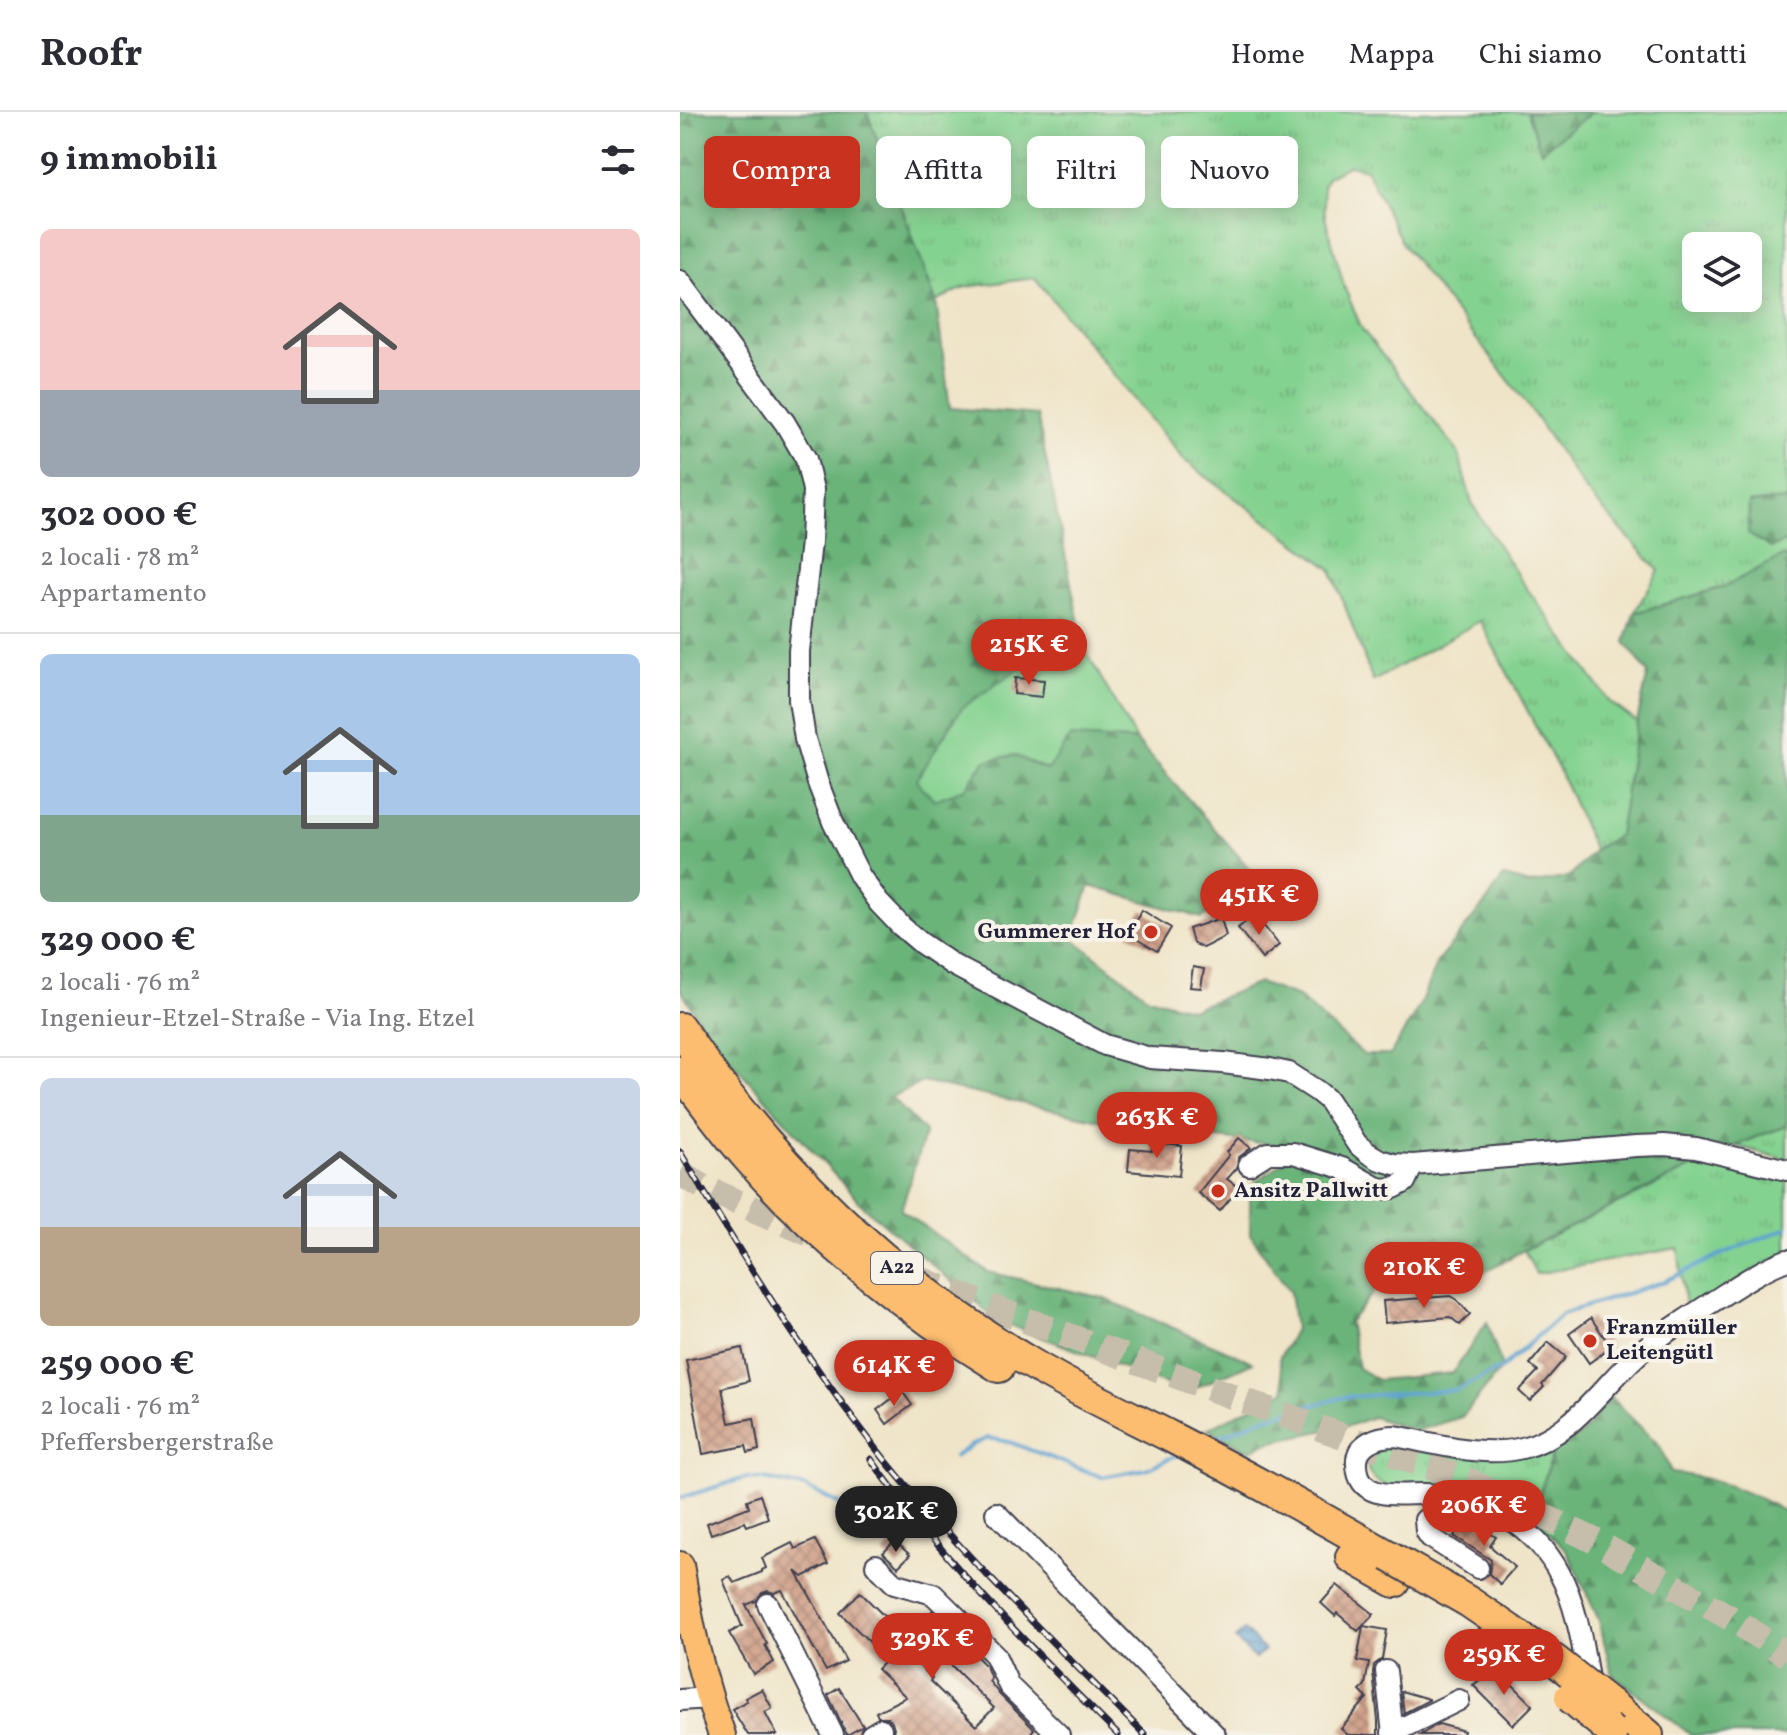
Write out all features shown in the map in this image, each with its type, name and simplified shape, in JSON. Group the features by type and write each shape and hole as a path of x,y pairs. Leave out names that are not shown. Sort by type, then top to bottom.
{"highway":[{"name":"A22","path":"680,1028 731,1099 803,1182 908,1277 981,1331 1163,1444 1392,1569 1608,1726 1648,1735"},
{"name":"A22","path":"680,1071 748,1158 820,1231 863,1269 941,1329 1077,1412 1163,1444"}],"main road":[{"path":"680,1565 692,1637 722,1735"}],"street":[{"path":"680,281 785,423 806,459 813,490 811,542 799,651 799,700 805,739 833,822 860,876 879,903 921,943 953,965 1105,1045 1150,1058 1223,1063 1289,1073 1328,1100 1348,1132 1368,1153 1394,1164 1664,1145 1696,1148 1787,1170"},
{"path":"1249,1165 1268,1153 1293,1153 1342,1168 1379,1189 1394,1188 1405,1182 1413,1165"},
{"path":"1608,1726 1572,1599 1553,1563 1527,1533 1506,1517 1467,1499 1376,1492 1358,1473 1357,1458 1374,1439 1384,1436 1488,1451 1506,1451 1536,1444 1572,1423 1623,1367 1658,1337 1748,1280 1787,1260"},
{"path":"1445,1495 1442,1506 1425,1520 1426,1531 1438,1544 1478,1568"},
{"path":"996,1513 1215,1735"},
{"path":"876,1565 894,1583 933,1594 995,1655 1009,1686 1059,1735"},
{"path":"768,1604 825,1732"},
{"path":"1386,1671 1392,1734 1459,1700"},
{"path":"680,1700 709,1698"}],"green space":[{"path":"680,112 867,112 876,137 876,208 902,208 936,302 950,408 1037,415 1084,648 1021,667 964,789 985,761 1014,755 1047,770 1070,737 1136,740 1259,879 1202,918 1090,886 1072,938 1148,997 1192,1009 1259,983 1298,997 1364,1055 1390,1055 1420,1005 1437,962 1503,877 1530,884 1570,877 1594,850 1619,835 1648,673 1625,642 1634,613 1724,587 1782,556 1787,558 1787,1126 1706,1160 1524,1250 1459,1286 1378,1287 1349,1322 1358,1368 1378,1380 1453,1373 1487,1322 1502,1368 1462,1417 1415,1431 1373,1417 1351,1425 1268,1442 1249,1451 1207,1429 1285,1390 1279,1359 1295,1329 1290,1292 1250,1234 1250,1186 1302,1148 1123,1125 922,1082 891,1097 925,1132 901,1210 988,1272 1103,1298 1253,1362 1187,1392 998,1321 861,1204 711,1039 680,988"},
{"path":"867,112 1527,112 1541,150 1592,112 1787,112 1787,500 1749,503 1771,548 1787,541 1787,558 1782,557 1724,587 1634,613 1659,571 1586,491 1524,400 1403,245 1366,169 1349,165 1327,177 1323,186 1325,217 1345,289 1362,329 1458,452 1472,504 1520,579 1610,702 1637,722 1619,835 1594,850 1559,770 1480,621 1373,681 1331,569 1184,460 1035,278 965,287 936,302 902,208 1011,208 1011,136 876,137"},
{"path":"1527,112 1592,112 1541,151"},
{"path":"1787,500 1787,541 1771,548 1748,534 1749,503"},
{"path":"1084,648 1136,740 1070,737 1048,770 1014,755 985,761 964,789 934,800 916,780 962,708 1021,667"},
{"path":"1787,1126 1787,1160 1737,1146 1758,1136"},
{"path":"1706,1160 1787,1179 1787,1252 1686,1312 1678,1248 1536,1274 1524,1250"},
{"path":"1610,1397 1660,1446 1671,1473 1731,1487 1787,1513 1787,1735 1691,1735 1612,1674 1599,1620 1566,1549 1532,1518 1556,1443 1581,1434"},
{"path":"1556,1443 1532,1518 1497,1502 1388,1486 1371,1476 1368,1470 1371,1458 1377,1452 1395,1445"}],"water":[{"path":"1244,1630 1264,1650 1255,1659 1235,1639"}],"building":[{"path":"1015,678 1044,680 1042,697 1014,694"},
{"path":"1142,910 1171,928 1157,951 1128,934"},
{"path":"1255,915 1279,945 1262,959 1238,928"},
{"path":"1221,918 1226,936 1203,948 1193,943 1189,929"},
{"path":"1193,967 1204,969 1201,988 1190,987"},
{"name":"Ansitz Pallwitt","path":"1239,1138 1251,1148 1238,1158 1237,1168 1227,1179 1239,1188 1220,1211 1198,1193"},
{"path":"1153,1143 1182,1146 1179,1176 1128,1171 1130,1149 1152,1151"},
{"path":"1451,1296 1470,1314 1460,1325 1450,1317 1385,1323 1383,1301"},
{"name":"Franzmüller Leitengütl","path":"1591,1318 1611,1347 1589,1363 1569,1334"},
{"path":"1548,1342 1566,1357 1530,1401 1519,1391 1538,1371 1530,1364"},
{"path":"742,1348 749,1381 722,1388 729,1423 754,1418 759,1450 748,1453 746,1446 703,1454 686,1360"},
{"path":"902,1391 912,1405 887,1424 877,1410"},
{"path":"760,1495 768,1518 711,1534 707,1523 749,1507 747,1500"},
{"path":"1466,1516 1492,1532 1496,1537 1490,1546 1515,1567 1500,1584 1489,1574 1491,1560 1454,1536"},
{"path":"815,1540 828,1564 803,1577 796,1571 846,1661 826,1671 782,1590 774,1593 768,1591 746,1605 774,1662 753,1674 729,1633 742,1626 723,1580 730,1576 734,1583 762,1572 766,1568 762,1558 792,1543 795,1549"},
{"path":"895,1541 910,1555 898,1567 883,1553"},
{"path":"1337,1585 1374,1614 1358,1631 1321,1603"},
{"path":"860,1592 893,1625 886,1633 976,1726 994,1708 917,1626 932,1611 986,1666 989,1681 1034,1729 1029,1735 892,1735 892,1722 887,1717 878,1717 876,1712 906,1697 877,1669 887,1659 840,1613"},
{"path":"1363,1626 1387,1630 1382,1659 1374,1665 1373,1672 1378,1735 1348,1735 1341,1729 1367,1698 1360,1691 1365,1685 1369,1663 1357,1661"},
{"path":"1491,1672 1514,1686 1533,1705 1513,1725 1473,1685"},
{"path":"839,1688 863,1726 847,1735 828,1695"},
{"path":"762,1689 772,1708 765,1712 777,1735 748,1735 732,1709"},
{"path":"1401,1691 1429,1699 1429,1700 1404,1713"},
{"path":"1439,1724 1464,1731 1463,1735 1420,1735"}],"waterway":[{"path":"1207,1442 1263,1418 1345,1397 1455,1390 1502,1368 1562,1314 1663,1282 1787,1228"},
{"path":"954,1457 988,1438 1009,1442 1102,1477 1146,1469 1177,1455"},
{"path":"680,1498 745,1478 764,1479 805,1487 870,1519 881,1517"}],"tunnel":[{"path":"680,1173 705,1188 822,1239"},
{"path":"917,1278 1469,1481 1591,1539 1734,1620 1787,1655"}],"railway":[{"path":"680,1152 778,1310 830,1387 886,1461 979,1567 1145,1735"},
{"path":"871,1459 957,1568 1118,1735"}],"place":[{"name":"Gummerer Hof","path":"1151,932"},
{"name":"Ansitz Pallwitt","path":"1218,1191"},
{"name":"Franzmüller Leitengütl","path":"1590,1341"}]}
